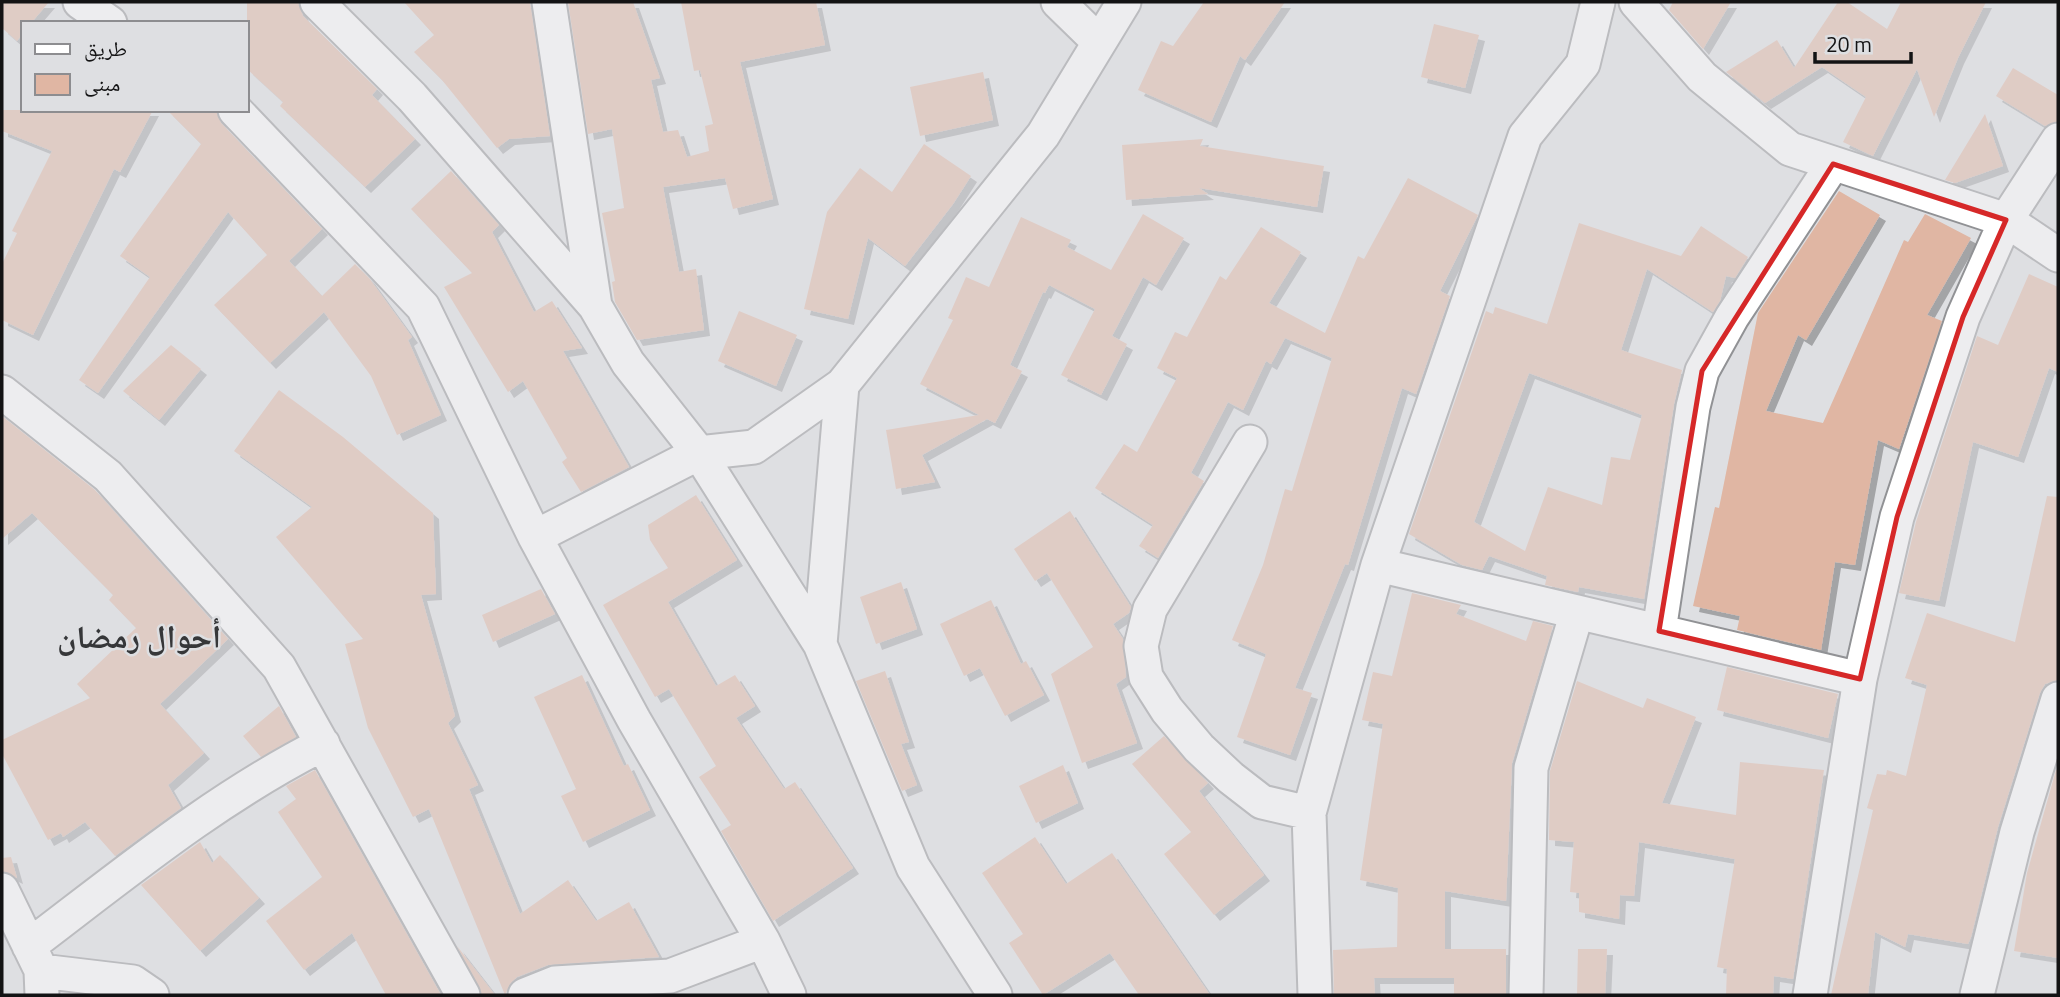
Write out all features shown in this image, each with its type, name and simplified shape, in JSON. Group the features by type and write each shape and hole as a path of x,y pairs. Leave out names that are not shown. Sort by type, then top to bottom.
{"street":[{"path":"80,2 107,21"},
{"path":"317,2 412,97 595,306 628,363 699,453 820,644 913,867 995,995"},
{"path":"548,2 595,306"},
{"path":"1058,2 1098,41"},
{"path":"535,537 699,453 754,447 842,386 1043,135 1124,2"},
{"path":"1315,995 1309,813 1378,565 1525,136 1583,64 1598,2"},
{"path":"1636,2 1702,77 1790,149 2006,220 2058,255"},
{"path":"236,112 423,307 535,537 634,720 763,941 789,995"},
{"path":"1810,995 1860,678 1897,517 1963,317 2006,220 2058,140"},
{"path":"1659,631 1693,407 1702,371 1732,317 1833,164"},
{"path":"820,644 842,386"},
{"path":"2,392 108,476 279,667 463,995"},
{"path":"1250,442 1150,609 1141,646 1146,677 1167,710 1199,748 1262,802 1309,813"},
{"path":"1378,565 1860,678"},
{"path":"1526,995 1531,768 1577,612"},
{"path":"1977,995 2013,844 2058,699"},
{"path":"41,977 201,816 264,774 323,744"},
{"path":"2,890 41,977"},
{"path":"525,995 555,982 670,976 763,941"},
{"path":"41,977 133,982 152,995"}],"highlighted area":[{"path":"1833,164 2006,220 1963,317 1897,517 1860,679 1659,631 1702,371"}],"building":[{"path":"2,2 49,2 33,21 21,21 21,36 17,41 2,28"},
{"path":"247,2 298,2 303,16 377,89 372,95 415,139 365,187 280,106 283,102 248,70"},
{"path":"404,2 530,2 550,136 509,139 497,148 442,80 414,52 434,35"},
{"path":"568,2 633,2 660,78 651,80 663,132 678,130 687,157 709,151 705,126 713,124 700,70 694,71 681,2 816,2 825,45 740,62 773,199 733,209 725,178 663,187 679,272 696,269 704,330 637,340 615,302 612,282 615,281 602,213 624,208 612,129 588,134"},
{"path":"1204,2 1285,2 1245,60 1240,56 1211,122 1138,90 1161,41 1173,46"},
{"path":"1673,2 1731,2 1703,49 1669,10"},
{"path":"1838,2 1847,2 1887,29 1901,2 1986,2 1958,58 1934,117 1917,69 1873,156 1843,142 1866,97 1822,67 1765,103 1726,72 1777,40 1794,68"},
{"path":"1434,24 1479,35 1465,88 1421,77"},
{"path":"2013,68 2058,95 2058,121 2045,126 1996,96"},
{"path":"983,72 993,120 920,136 910,87"},
{"path":"2,110 152,112 120,172 114,169 33,335 2,320 2,264 17,233 12,231 52,151 2,131"},
{"path":"169,112 217,112 221,123 322,229 289,261 322,296 355,264 369,278 412,337 408,340 441,415 397,435 371,376 324,312 270,363 214,305 267,255 228,212 98,393 79,380 150,277 120,256 201,144"},
{"path":"1985,114 2003,166 1955,183 1945,180"},
{"path":"1203,139 1200,146 1324,166 1317,207 1199,188 1208,194 1126,200 1122,145"},
{"path":"924,144 971,176 953,204 905,266 868,238 848,319 804,309 827,212 860,168 892,192"},
{"path":"451,171 499,225 492,232 534,312 552,301 582,348 563,351 629,467 581,492 562,462 567,458 523,381 508,392 444,287 472,273 411,209"},
{"path":"1408,178 1478,215 1440,291 1450,296 1416,394 1402,388 1348,565 1345,564 1295,688 1312,693 1290,755 1237,737 1266,654 1232,640 1263,565 1285,489 1292,491 1332,358 1285,338 1271,364 1266,361 1243,410 1228,402 1191,473 1204,481 1158,558 1139,546 1153,525 1095,488 1124,444 1137,452 1177,378 1157,368 1175,332 1187,337 1220,276 1226,280 1261,227 1301,252 1269,303 1325,333 1358,256 1364,259"},
{"path":"1839,191 1880,215 1806,340 1798,335 1766,411 1823,423 1904,240 1908,242 1925,214 1971,238 1927,315 1942,321 1899,449 1878,440 1855,565 1835,562 1821,650 1737,630 1740,616 1693,606 1715,507 1719,508 1758,313"},
{"path":"1143,214 1184,238 1156,285 1143,277 1112,336 1127,344 1101,395 1061,375 1095,309 1049,285 1045,293 1043,292 1010,365 1022,371 995,423 987,419 922,455 935,482 896,489 886,430 979,415 920,384 953,320 948,318 966,277 989,287 1021,217 1071,240 1067,247 1111,270"},
{"path":"1579,223 1681,256 1701,226 1748,257 1735,278 1726,276 1720,301 1713,312 1647,269 1621,350 1682,370 1674,404 1644,599 1579,587 1578,592 1545,585 1547,576 1489,556 1482,570 1462,565 1409,534 1486,311 1493,314 1495,307 1547,324","holes":["1529,373 1642,415 1630,460 1611,457 1602,505 1548,487 1525,551 1474,522"]},
{"path":"2029,274 2058,287 2058,372 2049,368 2018,457 1973,442 1939,601 1899,593 1916,522 1977,336 1998,345"},
{"path":"739,311 797,335 776,386 718,361"},
{"path":"171,345 201,369 159,420 123,391"},
{"path":"279,390 343,437 433,513 436,594 421,595 455,716 448,723 478,785 469,789 520,914 568,880 596,921 629,902 659,957 548,965 517,977 505,995 429,809 413,817 368,728 345,644 363,639 276,537 312,507 234,451"},
{"path":"2,416 95,490 228,639 160,704 204,753 168,785 181,808 115,856 85,822 63,837 61,833 48,840 2,754 2,740 90,698 77,684 136,628 109,600 113,595 32,513 2,539"},
{"path":"696,495 737,560 668,602 716,686 735,675 755,706 736,718 784,789 795,782 853,868 773,921 721,831 731,825 699,777 716,766 669,689 655,697 603,605 668,568 650,540 648,525"},
{"path":"2047,496 2058,497 2058,680 2045,684 2040,693 1998,827 1968,944 1908,934 1905,947 1875,932 1868,995 1831,995 1873,810 1867,808 1877,774 1886,775 1887,770 1906,776 1927,685 1905,678 1927,613 2015,642"},
{"path":"1070,511 1131,607 1129,613 1113,624 1123,639 1126,677 1116,684 1137,743 1082,763 1051,674 1093,647 1047,573 1035,581 1014,549"},
{"path":"901,582 917,629 876,644 860,597"},
{"path":"541,589 555,614 493,642 482,615"},
{"path":"1412,593 1461,605 1456,614 1526,641 1533,621 1553,626 1512,763 1506,901 1445,891 1445,949 1506,949 1506,995 1454,995 1454,978 1374,978 1375,995 1334,995 1333,950 1397,947 1398,888 1360,880 1383,724 1362,720 1373,672 1392,676"},
{"path":"991,600 1021,664 1026,661 1044,695 1005,716 980,668 964,676 940,624"},
{"path":"1727,667 1838,694 1828,738 1717,710"},
{"path":"885,671 909,742 901,744 917,785 902,791 856,681"},
{"path":"582,675 624,766 628,764 650,810 583,842 561,796 576,789 534,697"},
{"path":"1577,681 1643,708 1647,698 1696,717 1662,803 1736,815 1740,762 1824,770 1793,979 1774,976 1773,995 1726,995 1727,969 1717,967 1735,859 1639,842 1634,896 1620,895 1619,919 1579,912 1579,893 1570,892 1574,842 1549,840 1550,771"},
{"path":"279,706 296,737 261,757 243,736"},
{"path":"1164,736 1208,783 1199,791 1264,875 1214,915 1164,854 1191,832 1132,764"},
{"path":"1063,765 1078,803 1036,823 1019,786"},
{"path":"315,770 441,995 386,995 352,933 304,970 266,921 322,877 278,812 296,799 286,786"},
{"path":"2056,770 2058,958 2014,951 2027,873"},
{"path":"1035,837 1066,884 1112,853 1210,995 1139,995 1110,953 1043,995 1009,943 1023,934 982,873"},
{"path":"200,842 212,863 220,855 259,898 200,951 141,885"},
{"path":"11,857 17,878 2,871 2,858"},
{"path":"457,946 495,995 482,995"},
{"path":"1578,949 1607,949 1605,995 1577,995"}],"district":[{"name":"أحوال رمضان","path":"139,637"}]}
